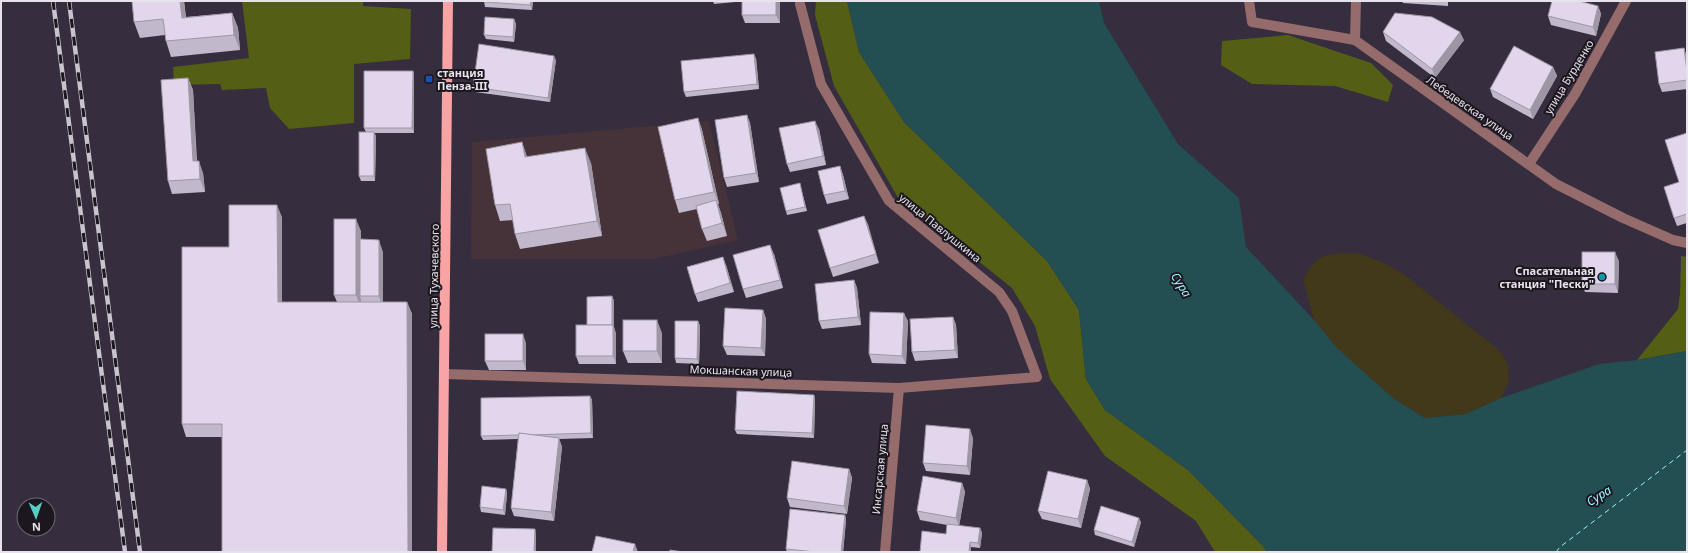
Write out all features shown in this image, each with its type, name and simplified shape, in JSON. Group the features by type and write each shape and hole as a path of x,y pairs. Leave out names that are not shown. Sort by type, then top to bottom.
{"main road":[{"name":"улица Тухачевского","path":"442,552 446,312 448,1"}],"street":[{"name":"Лебедевская улица","path":"1249,1 1252,22 1355,40 1556,184 1623,218 1674,240 1687,243"},
{"path":"1355,40 1356,1"},
{"name":"улица Бурденко","path":"1528,164 1575,94 1626,1"},
{"name":"улица Павлушкина","path":"800,4 821,84 889,201 999,292 1012,311 1037,377"},
{"name":"Мокшанская улица","path":"444,374 899,388 1037,377"},
{"name":"Инсарская улица","path":"885,552 899,388"}],"shaded area":[{"path":"709,121 738,240 654,259 471,259 472,142"}],"green space":[{"path":"242,1 363,1 363,6 411,9 410,59 354,64 354,123 289,129 270,108 266,88 222,90 220,84 174,85 173,67 249,58"},
{"path":"816,1 847,1 859,52 904,122 1047,261 1079,310 1086,379 1105,410 1188,470 1263,546 1267,552 1215,552 1196,521 1105,456 1050,379 1035,326 1012,288 897,196 834,86 815,15"},
{"path":"1288,35 1371,63 1393,85 1388,102 1335,86 1252,84 1221,65 1222,41"},
{"path":"1681,256 1687,257 1687,351 1637,360 1678,309"}],"sand":[{"path":"1358,253 1385,263 1405,275 1499,350 1508,364 1509,381 1501,398 1466,414 1425,418 1393,398 1337,348 1314,320 1303,280 1314,264 1324,256 1331,254"}],"water":[{"name":"Сура","path":"847,1 1099,1 1104,23 1178,144 1239,198 1246,247 1314,320 1337,348 1393,398 1425,418 1466,414 1501,398 1599,364 1637,360 1687,351 1687,552 1267,552 1263,546 1188,470 1105,410 1086,379 1079,310 1047,261 904,122 859,52"}],"building":[{"path":"132,1 180,1 182,18 232,13 234,35 166,41 163,19 134,22"},
{"path":"484,1 531,1 530,5"},
{"path":"742,1 776,1 776,15 742,15"},
{"path":"1552,1 1579,1 1598,6 1593,27 1548,16"},
{"path":"1395,13 1432,17 1460,32 1432,69 1383,32"},
{"path":"485,17 514,19 513,37 484,35"},
{"path":"479,44 554,56 548,98 473,87"},
{"path":"1514,46 1553,67 1530,110 1490,89"},
{"path":"1684,48 1687,80 1659,84 1655,52"},
{"path":"754,54 757,84 684,92 681,61"},
{"path":"364,71 413,71 412,128 364,128"},
{"path":"188,78 193,161 199,161 200,179 168,181 161,80"},
{"path":"747,115 756,173 724,178 715,120"},
{"path":"698,118 714,192 675,200 658,127"},
{"path":"815,121 823,156 787,164 779,128"},
{"path":"359,132 374,132 374,176 359,176"},
{"path":"1687,133 1687,214 1674,218 1664,187 1679,182 1665,140"},
{"path":"522,142 525,157 585,148 597,221 515,234 510,204 495,205 486,149"},
{"path":"840,166 845,191 824,195 818,171"},
{"path":"800,183 805,207 786,211 780,188"},
{"path":"716,200 722,223 702,229 696,206"},
{"path":"229,205 277,205 278,302 407,302 408,552 222,552 222,424 182,424 182,247 229,247"},
{"path":"864,216 876,254 830,268 818,230"},
{"path":"334,219 356,219 356,295 334,295"},
{"path":"360,239 379,240 379,296 360,296"},
{"path":"770,245 780,280 743,289 733,255"},
{"name":"Спасательная станция \"Пески\"","path":"1582,252 1615,252 1615,284 1582,284"},
{"path":"723,257 730,283 695,294 687,267"},
{"path":"854,280 858,317 819,321 815,284"},
{"path":"612,296 612,325 587,325 587,297"},
{"path":"725,308 763,310 761,348 723,346"},
{"path":"870,312 904,313 902,356 869,354"},
{"path":"953,317 955,350 912,352 910,319"},
{"path":"623,320 657,320 657,351 623,351"},
{"path":"675,321 698,321 697,359 675,358"},
{"path":"576,325 613,325 613,356 576,356"},
{"path":"485,334 523,334 523,361 485,361"},
{"path":"737,391 814,395 812,433 735,430"},
{"path":"590,396 591,433 530,435 519,433 519,435 481,436 481,398"},
{"path":"926,425 970,429 967,466 923,463"},
{"path":"519,433 559,438 551,512 511,508"},
{"path":"792,461 849,469 844,506 787,498"},
{"path":"1048,471 1087,480 1078,519 1038,511"},
{"path":"923,476 962,483 956,518 917,511"},
{"path":"482,486 506,489 503,510 480,507"},
{"path":"1101,506 1139,518 1132,542 1094,530"},
{"path":"790,509 845,515 841,552 816,552 786,549"},
{"path":"947,524 980,528 978,543 970,542 969,552 920,552 922,531 946,534"},
{"path":"493,528 535,529 534,552 492,552"},
{"path":"596,536 635,544 633,552 592,552"},
{"path":"670,550 683,552 670,552"}],"ferry route":[{"path":"1556,552 1560,547 1687,450"}],"railway":[{"path":"53,1 125,552"},
{"path":"69,1 140,552"}],"place":[{"name":"станция Пенза-III","path":"429,79"},
{"name":"Спасательная станция \"Пески\"","path":"1602,277"}]}
